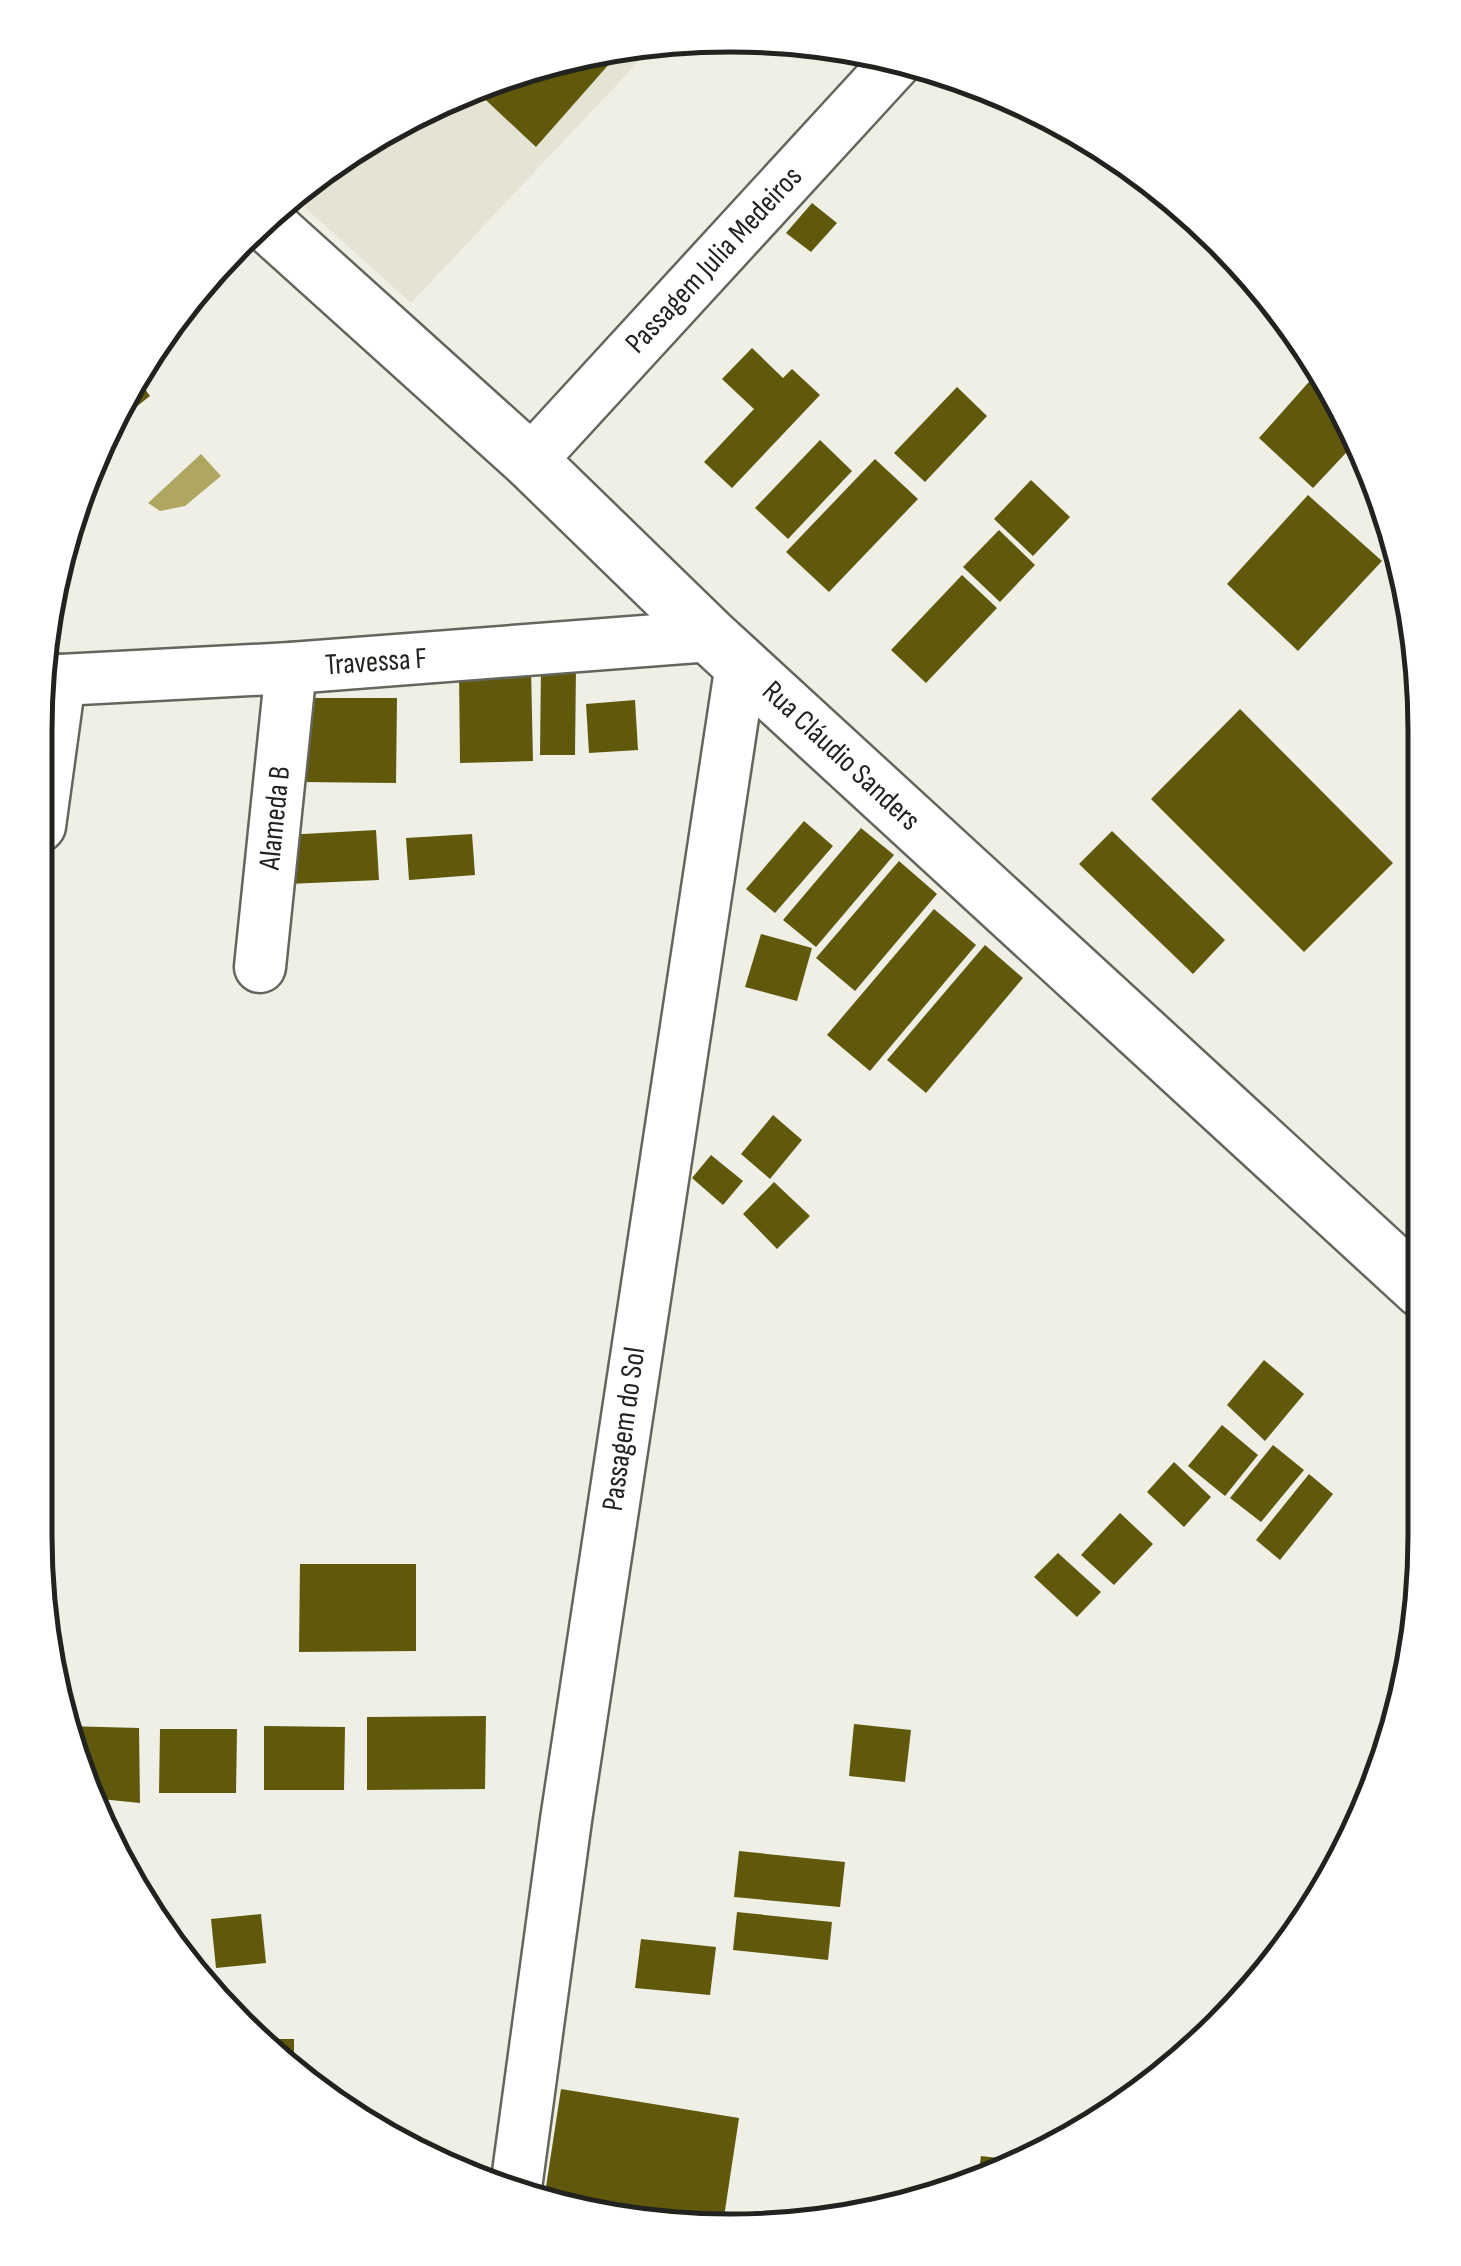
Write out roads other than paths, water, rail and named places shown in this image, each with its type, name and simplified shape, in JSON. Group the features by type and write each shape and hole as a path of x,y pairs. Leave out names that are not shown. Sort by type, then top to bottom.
{"main road":[{"name":"Rua Cláudio Sanders","path":"274,230 530,461 725,650 1408,1277"}],"street":[{"name":"Passagem Julia Medeiros","path":"530,461 887,72"},
{"name":"Travessa F","path":"54,681 725,650"},
{"name":"Passagem do Sol","path":"518,2179 725,650"},
{"name":"Alameda B","path":"260,967 291,668"}]}
